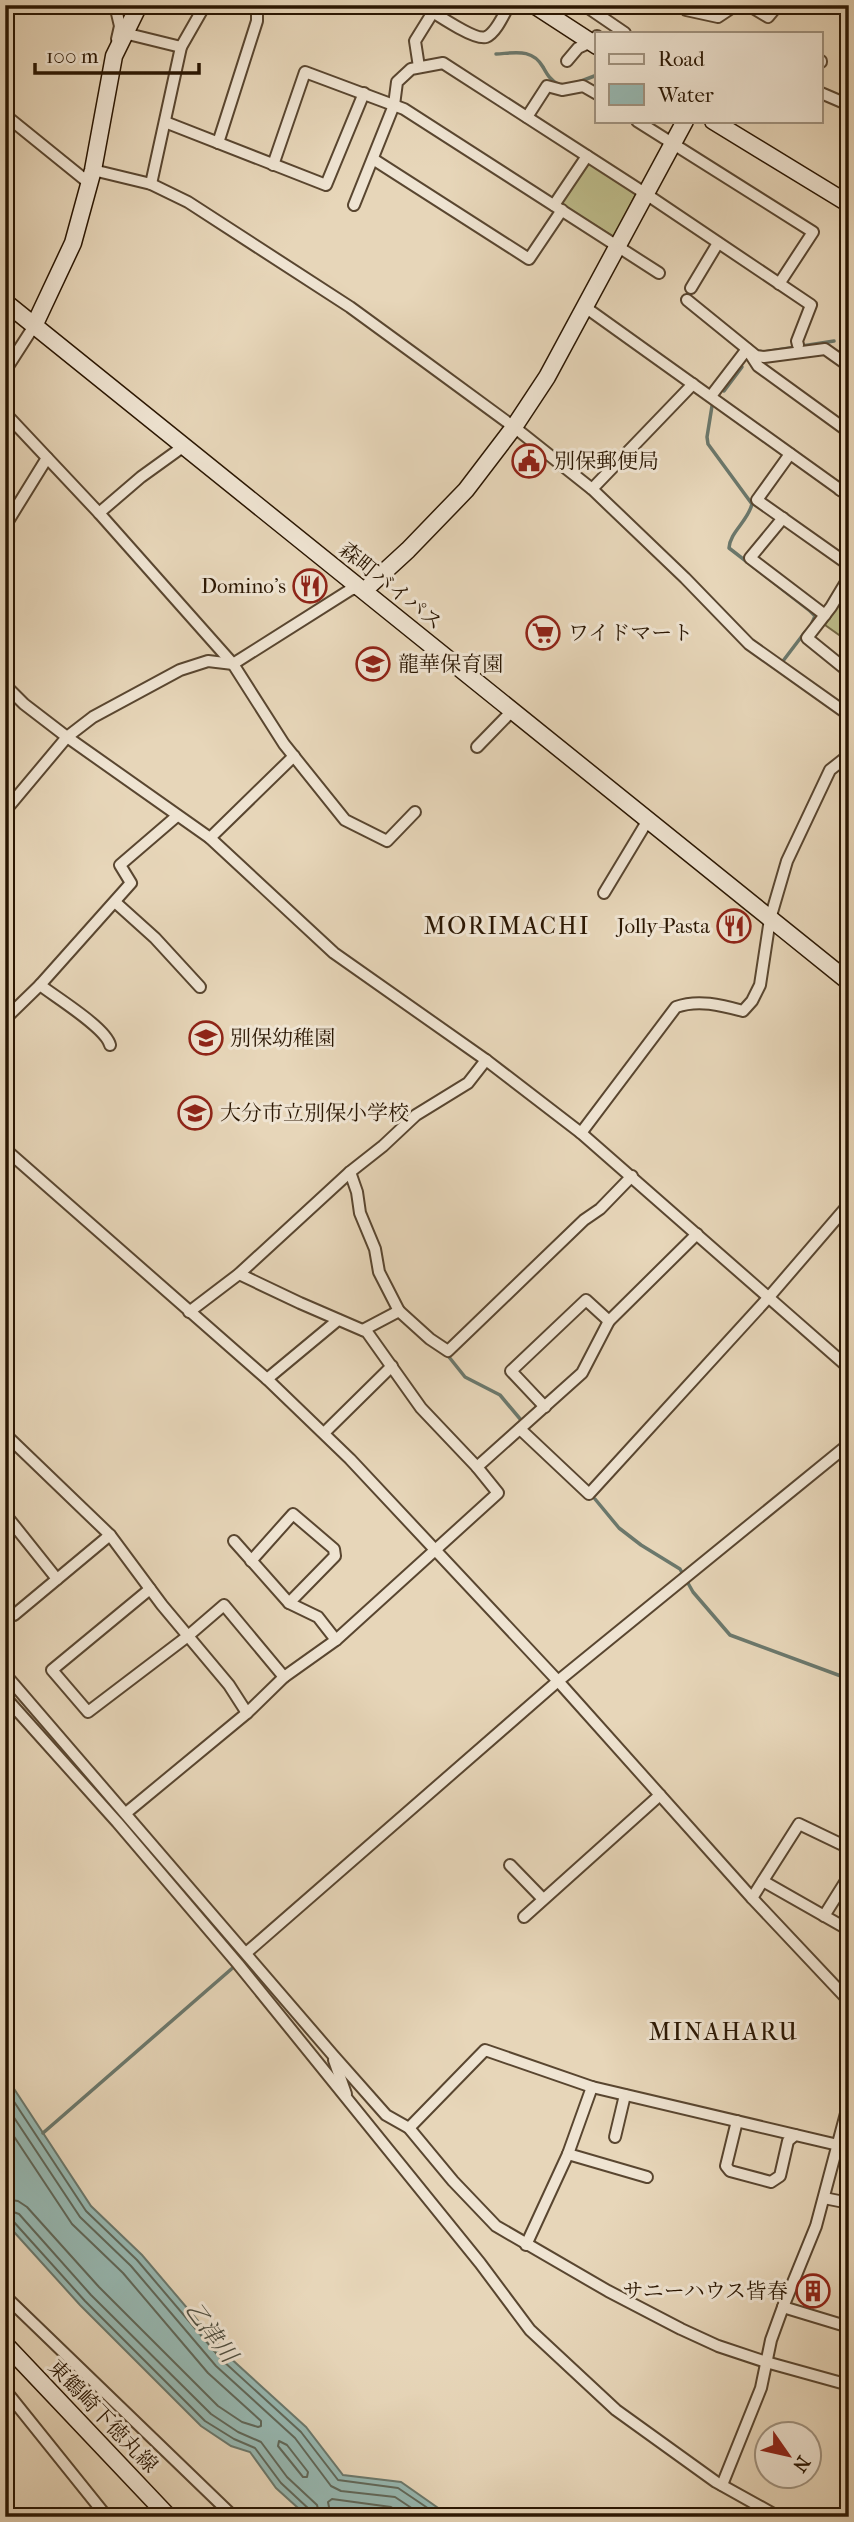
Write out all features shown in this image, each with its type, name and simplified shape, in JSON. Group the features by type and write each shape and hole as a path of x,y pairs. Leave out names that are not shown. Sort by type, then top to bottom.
{"street":[{"path":"5,371 34,326 74,243 91,177 120,26 115,5"},
{"path":"114,56 139,5"},
{"path":"151,184 181,47 205,5"},
{"path":"218,143 257,21 257,9 250,5"},
{"path":"422,5 474,36 484,38 495,29 509,5"},
{"path":"534,5 595,38"},
{"path":"683,5 685,10 718,18 736,5"},
{"path":"748,5 768,17 778,5"},
{"path":"591,7 608,23 623,32"},
{"path":"419,67 415,41 433,12"},
{"path":"601,32 608,23"},
{"path":"124,33 181,47"},
{"path":"567,61 578,48 595,40"},
{"path":"354,205 394,105 397,82 411,69 443,63 646,194 811,306 797,341 799,345"},
{"path":"273,165 305,72 404,109 659,273"},
{"path":"527,117 547,86 562,90 583,86 595,93"},
{"path":"165,122 326,185 363,93"},
{"path":"822,93 849,105"},
{"path":"5,115 91,177 151,184 188,202 350,307 514,427 592,489 749,644 849,715"},
{"path":"639,122 813,232 779,284"},
{"path":"5,811 67,737 93,717 180,670 208,661 233,664 350,590 365,586 408,550 466,490 548,377 684,122"},
{"path":"715,122 849,204"},
{"path":"373,159 529,259 587,156"},
{"path":"691,288 718,243"},
{"path":"687,300 756,356 825,349 849,366"},
{"name":"森町バイパス","path":"5,302 184,446 365,586 512,711 849,982"},
{"path":"585,307 844,493 849,478"},
{"path":"711,396 747,349"},
{"path":"747,349 758,366 849,432"},
{"path":"592,489 693,384"},
{"path":"5,413 99,513 233,664 294,756 345,820 387,841 415,812"},
{"path":"99,513 141,477 184,446"},
{"path":"790,454 757,500 849,565"},
{"path":"5,526 47,458"},
{"path":"783,518 750,558 825,615"},
{"path":"849,577 807,638 849,672"},
{"path":"5,685 24,704 67,737 210,838 334,953 486,1060 581,1133 849,1368"},
{"path":"477,747 512,711"},
{"path":"581,1133 676,1007 689,1002 743,1011 748,1007 760,985 770,919 787,861 830,770 849,755"},
{"path":"210,838 294,756"},
{"path":"5,1019 40,985 131,883 120,865 177,816"},
{"path":"604,893 648,820"},
{"path":"115,902 155,938 200,987"},
{"path":"40,985 100,1031 110,1045"},
{"path":"189,1312 239,1274 416,1115 468,1083 486,1060"},
{"path":"5,1149 267,1379 324,1433 558,1681 752,1898 849,2001"},
{"path":"350,1172 360,1213 375,1249 379,1272 400,1311 447,1351 632,1176"},
{"path":"520,1429 589,1494 769,1297 849,1204"},
{"path":"477,1467 582,1373 609,1321 697,1234"},
{"path":"126,1813 247,1713 284,1677 336,1640 498,1493 421,1408 367,1332 239,1274"},
{"path":"545,1407 511,1371 586,1300 609,1321"},
{"path":"363,1330 400,1311"},
{"path":"267,1379 338,1320"},
{"path":"324,1433 392,1366"},
{"path":"5,1434 110,1535 150,1589 229,1685 247,1713"},
{"path":"246,1953 558,1681 849,1444"},
{"path":"5,1514 57,1579"},
{"path":"251,1561 293,1514 334,1549 335,1556 289,1604"},
{"path":"5,1604 14,1615 110,1535"},
{"path":"234,1541 289,1604 318,1617 336,1640"},
{"path":"150,1589 52,1670 88,1712 188,1636 224,1605 284,1677"},
{"path":"5,1674 386,2115 410,2128 453,2181 496,2226 681,2329 718,2346 849,2385"},
{"path":"5,1697 173,1887 480,2263 530,2330 616,2410 722,2485 779,2517"},
{"path":"524,1917 660,1795"},
{"path":"752,1898 799,1825 849,1848"},
{"path":"510,1864 543,1899"},
{"path":"824,1916 849,1876"},
{"path":"763,1881 849,1930"},
{"path":"410,2128 485,2050 592,2087 795,2135 842,2143"},
{"path":"332,2054 350,2105"},
{"path":"526,2245 568,2154 592,2087"},
{"path":"615,2137 625,2095"},
{"path":"722,2485 761,2388 783,2307 816,2226 842,2143 849,2102"},
{"path":"737,2121 726,2166 730,2171 771,2182 780,2176 788,2141 795,2135"},
{"path":"568,2154 647,2177"},
{"path":"824,2198 849,2203"},
{"path":"5,2296 233,2517"},
{"path":"783,2307 849,2328"},
{"name":"東鶴崎下徳丸線","path":"5,2344 161,2514"},
{"path":"5,2390 107,2517"}],"shaded area":[{"path":"590,164 636,194 614,237 563,205 562,200 585,166"},
{"path":"849,586 849,642 825,625"}],"water":[{"path":"5,2075 91,2206 142,2255 227,2355 306,2427 343,2475 401,2482 451,2517 308,2517 276,2488 250,2452 231,2446 201,2426 80,2305 5,2222"}],"waterway":[{"path":"496,54 528,54 539,61 551,79 558,84"},
{"path":"576,83 595,76"},
{"path":"758,351 834,341"},
{"path":"724,391 742,367"},
{"path":"712,406 708,444 752,504 732,537 729,548 809,610 815,616 812,623"},
{"path":"783,661 805,632"},
{"path":"449,1357 465,1377 500,1395 521,1420"},
{"path":"595,1499 619,1528 680,1569 693,1592 730,1635 849,1679"},
{"path":"43,2133 236,1965"}],"place":[{"name":"別保郵便局","path":"529,461"},
{"name":"Domino's","path":"310,586"},
{"name":"ワイドマート","path":"543,633"},
{"name":"龍華保育園","path":"373,664"},
{"name":"Jolly-Pasta","path":"734,926"},
{"name":"別保幼稚園","path":"206,1038"},
{"name":"大分市立別保小学校","path":"195,1113"},
{"name":"サニーハウス皆春","path":"813,2291"}],"district":[{"name":"MORIMACHI","path":"507,926"},
{"name":"MINAHARU","path":"724,2032"}],"water label":[{"name":"乙津川","path":"211,2332"}]}
